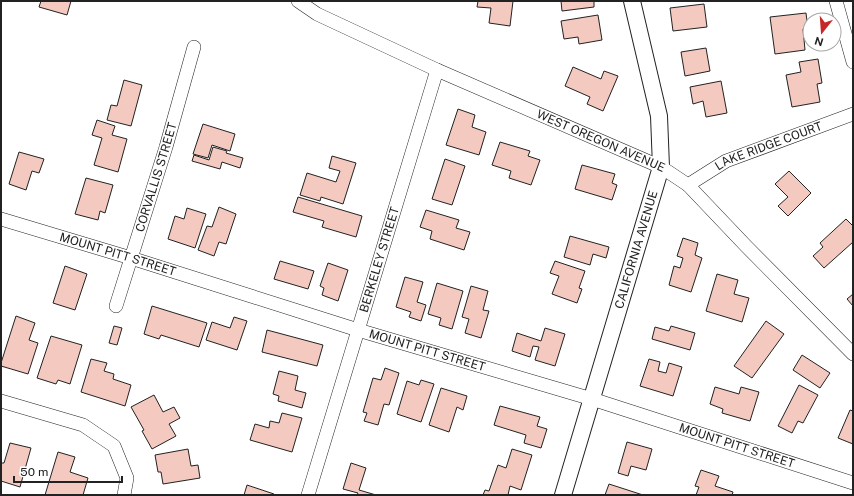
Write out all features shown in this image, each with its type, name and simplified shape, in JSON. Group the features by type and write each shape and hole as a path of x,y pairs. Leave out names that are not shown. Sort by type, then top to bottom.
{"street":[{"name":"WEST OREGON AVENUE","path":"298,1 316,14 438,70 661,167 688,185 853,354"},
{"name":"CALIFORNIA AVENUE","path":"563,495 661,167 659,116 632,1"},
{"path":"836,1 853,62"},
{"name":"CORVALLIS STREET","path":"116,306 166,147 194,47"},
{"name":"BERKELEY STREET","path":"308,495 438,70"},
{"name":"LAKE RIDGE COURT","path":"688,185 726,161 853,114"},
{"name":"MOUNT PITT STREET","path":"1,219 131,258 358,330 592,400 853,483"},
{"path":"1,401 83,425 114,446 127,478 124,495"}],"building":[{"path":"41,1 71,1 67,15 39,7"},
{"path":"478,1 513,1 510,26 489,23 491,8 477,7"},
{"path":"561,1 594,1 594,7 562,11"},
{"path":"704,4 707,27 673,31 670,8"},
{"path":"802,13 802,50 775,54 770,17"},
{"path":"598,15 602,40 579,44 578,37 564,39 561,21"},
{"path":"706,48 710,71 685,76 681,52"},
{"path":"818,59 822,83 817,84 820,102 792,107 786,75 801,72 799,62"},
{"path":"573,67 601,79 604,71 618,76 603,111 587,104 590,97 565,86"},
{"path":"124,80 142,85 131,126 107,120 111,105 117,106"},
{"path":"721,81 727,113 706,117 703,101 693,104 690,87"},
{"path":"458,109 475,115 472,127 486,132 479,155 446,145"},
{"path":"97,120 115,126 112,135 127,139 118,172 94,165 102,138 92,135"},
{"path":"203,124 235,134 230,151 212,145 208,158 193,154"},
{"path":"500,142 530,151 528,156 540,160 531,185 509,178 511,171 492,165"},
{"path":"213,147 243,158 240,168 222,162 220,169 192,161 194,155 209,160"},
{"path":"19,152 44,159 39,173 32,171 26,190 9,184"},
{"path":"332,156 356,163 343,204 321,197 320,201 300,195 307,173 336,182 340,171 329,168"},
{"path":"445,159 465,166 452,205 432,199"},
{"path":"582,165 615,174 612,183 617,185 612,200 575,189"},
{"path":"789,171 811,193 788,216 778,206 788,197 775,184"},
{"path":"86,178 113,185 105,213 100,211 98,220 75,214"},
{"path":"298,197 362,216 356,237 322,227 324,221 293,212"},
{"path":"219,207 236,214 226,244 219,242 214,256 198,250 207,226 212,227"},
{"path":"187,208 206,214 195,248 168,239 175,216 184,219"},
{"path":"426,210 459,220 456,228 470,232 464,250 430,239 432,231 420,227"},
{"path":"846,219 853,226 853,242 824,268 813,256 823,247 820,243"},
{"path":"570,236 609,247 606,258 593,254 590,265 564,257"},
{"path":"683,238 698,243 695,255 702,258 691,292 669,285 674,266 680,268 683,258 677,256"},
{"path":"280,261 314,271 308,289 274,279"},
{"path":"555,261 585,271 579,288 582,289 577,303 552,294 559,276 550,273"},
{"path":"328,263 348,270 338,301 322,295 324,288 320,286"},
{"path":"65,266 87,274 75,310 53,303"},
{"path":"717,274 738,280 734,294 749,298 742,322 706,311"},
{"path":"405,277 423,282 417,302 426,305 421,321 409,317 411,312 396,307"},
{"path":"437,283 463,291 452,329 439,325 441,318 428,314"},
{"path":"471,286 488,291 483,310 489,311 481,338 465,333 469,319 462,317"},
{"path":"853,294 853,306 847,299"},
{"path":"152,306 207,323 199,347 161,335 159,339 144,334"},
{"path":"16,316 35,323 29,340 38,343 28,374 1,366"},
{"path":"234,317 247,321 237,350 206,340 212,322 230,328"},
{"path":"766,321 784,334 752,378 734,366"},
{"path":"114,326 122,328 117,345 109,343"},
{"path":"671,326 695,333 690,350 652,339 655,327 669,331"},
{"path":"545,328 565,334 555,366 535,360 539,347 533,346 530,357 512,351 517,333 541,341"},
{"path":"267,330 323,345 317,366 262,352"},
{"path":"51,336 82,345 70,384 58,380 56,384 37,378"},
{"path":"802,355 830,373 820,388 793,370"},
{"path":"91,359 107,363 104,371 114,374 113,379 131,385 125,406 81,392"},
{"path":"649,359 660,362 658,371 666,373 669,363 682,367 673,396 640,386"},
{"path":"385,368 399,373 389,405 384,404 378,425 364,421 367,413 363,412 373,378 381,380"},
{"path":"279,371 298,376 295,390 306,393 302,408 278,401 279,396 273,394"},
{"path":"421,380 434,384 421,422 397,414 407,381 419,385"},
{"path":"799,385 818,395 803,423 798,421 792,433 778,426"},
{"path":"715,387 739,394 741,387 759,392 750,421 722,413 723,409 710,404"},
{"path":"441,388 467,396 463,410 457,407 449,432 429,425"},
{"path":"154,395 163,412 174,407 180,418 169,424 176,436 152,449 142,431 144,430 131,407"},
{"path":"500,406 540,417 537,426 547,429 541,448 524,443 526,435 494,425"},
{"path":"850,410 853,411 853,444 838,438"},
{"path":"282,413 302,418 292,452 250,440 255,424 269,428 270,421 279,423"},
{"path":"627,442 652,449 646,470 631,466 628,476 618,473"},
{"path":"10,443 31,448 20,487 1,481 1,463 4,463"},
{"path":"188,449 191,466 198,465 200,478 163,484 161,472 158,472 155,455"},
{"path":"512,449 532,455 521,490 510,486 508,495 483,495 485,490 489,491 498,465 506,468"},
{"path":"58,452 75,457 70,472 88,478 83,495 45,495"},
{"path":"351,463 366,468 359,490 376,495 357,495 358,493 343,489"},
{"path":"701,470 719,476 715,486 733,492 732,495 696,495 699,487 695,486"},
{"path":"609,484 643,495 605,495"},
{"path":"247,485 274,494 274,495 244,495"}]}
